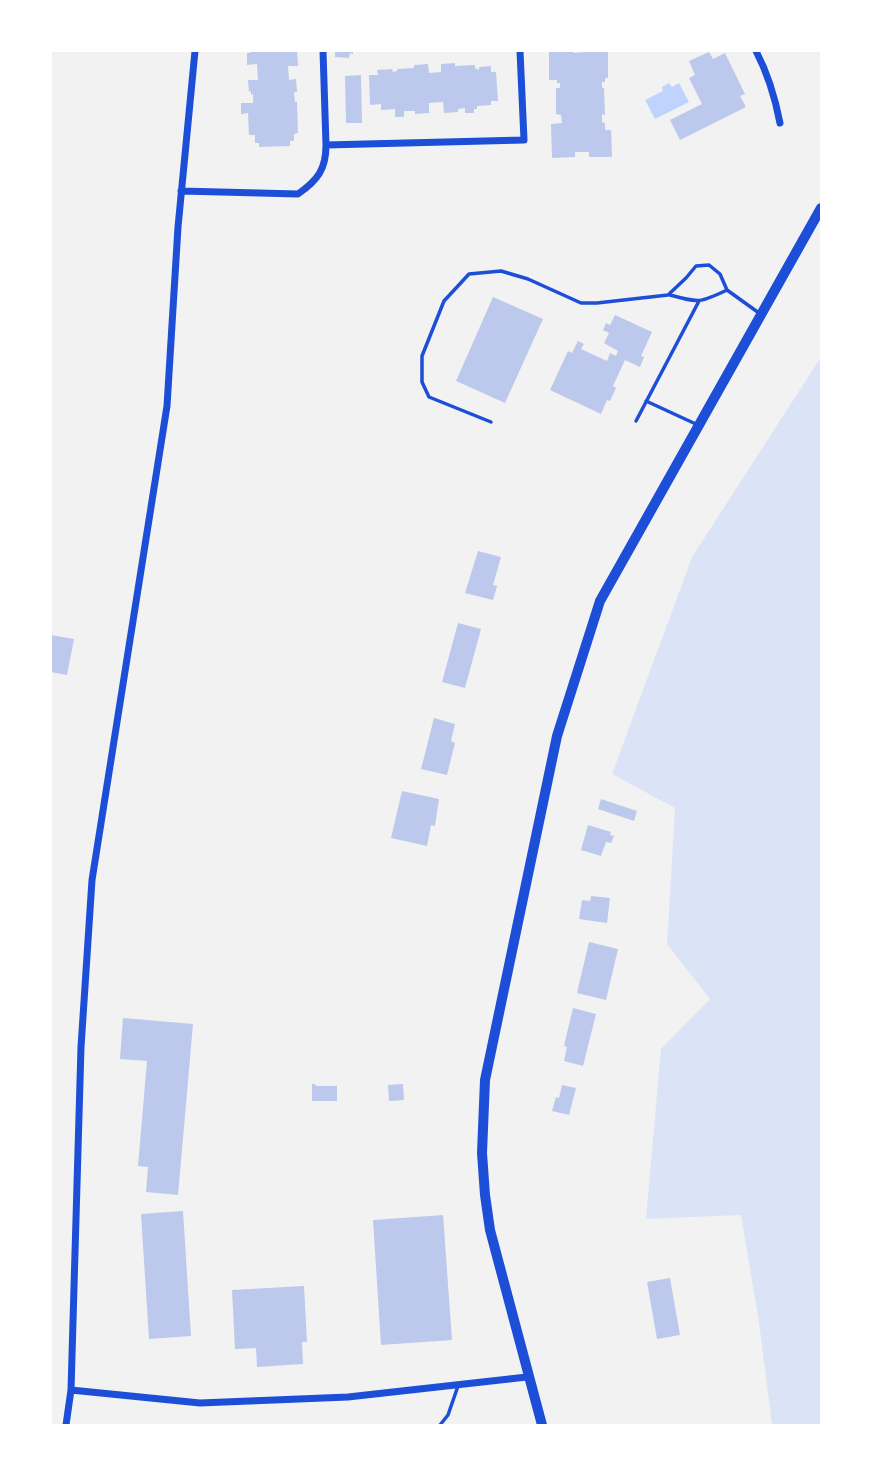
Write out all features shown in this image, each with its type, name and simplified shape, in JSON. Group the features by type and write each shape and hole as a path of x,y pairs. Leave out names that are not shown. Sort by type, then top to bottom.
{"main road":[{"path":"542,1425 527,1377 490,1230 482,1153 485,1080 557,736 600,601 821,208"}],"street":[{"path":"66,1425 71,1390 81,1047 92,880 167,406 181,191 195,51"},
{"path":"181,191 298,194 310,186 326,161 323,51"},
{"path":"326,145 524,140 520,51"},
{"path":"756,51 775,95 780,122"},
{"path":"71,1390 200,1403 348,1397 527,1377"}],"lane":[{"path":"668,295 696,266 709,265 720,274 727,290 761,314"},
{"path":"491,422 429,397 422,382 422,356 444,301 469,274 501,271 528,279 581,303 668,295 699,301 727,290"},
{"path":"636,421 699,301"},
{"path":"646,401 698,426"},
{"path":"439,1425 448,1415 459,1384"}],"shaded area":[{"path":"821,357 821,1425 772,1425 759,1322 741,1215 646,1219 661,1049 710,999 667,944 675,808 612,774 692,557"}],"water":[{"path":"669,83 672,87 679,83 689,102 655,119 645,100 663,91 662,87"}],"building":[{"path":"297,51 298,66 288,66 289,80 296,79 297,92 294,92 298,133 294,134 294,141 290,141 290,146 259,147 259,143 255,143 255,135 249,135 248,113 241,114 241,103 253,103 248,80 258,80 257,64 247,65 247,53"},
{"path":"335,51 353,51 353,54 350,53 349,58 335,57"},
{"path":"549,51 608,51 608,78 602,82 605,115 602,114 602,122 605,123 605,130 611,130 612,157 589,157 589,152 575,152 575,157 552,158 551,124 562,123 561,115 556,114 556,88 560,88 560,83 557,83 557,80 549,80"},
{"path":"709,52 713,59 725,53 745,94 740,96 746,107 680,140 670,120 702,104 689,78 695,75 689,61"},
{"path":"455,63 455,66 475,65 479,70 479,67 491,66 491,72 496,72 498,101 491,101 491,105 477,106 474,113 465,113 465,108 458,109 458,112 444,113 443,102 429,103 429,113 415,114 415,111 404,111 404,117 395,117 395,109 381,110 381,104 370,105 369,75 378,75 377,70 392,69 393,72 397,69 414,68 414,65 428,64 429,73 441,72 441,64"},
{"path":"361,75 362,123 346,123 345,76"},
{"path":"493,297 543,319 505,403 456,381"},
{"path":"615,315 652,332 641,356 644,357 640,367 625,360 613,386 616,388 601,414 550,390 568,351 572,353 578,341 584,344 581,349 607,361 610,353 616,356 618,351 604,343 609,333 603,330 606,323 610,325"},
{"path":"478,551 501,557 493,585 497,586 493,600 465,593"},
{"path":"458,623 481,629 465,688 442,682"},
{"path":"51,635 74,639 67,675 51,672"},
{"path":"434,718 455,724 451,741 455,743 447,775 421,769"},
{"path":"402,791 439,799 435,826 431,825 427,846 391,838"},
{"path":"601,799 637,811 634,821 598,809"},
{"path":"588,825 611,832 610,835 614,836 611,843 606,842 601,856 581,850"},
{"path":"591,896 610,898 607,923 579,919 582,900 590,901"},
{"path":"589,942 618,949 606,1000 577,993"},
{"path":"573,1008 596,1014 583,1066 564,1061 567,1047 564,1046"},
{"path":"123,1018 193,1024 178,1195 146,1192 148,1167 138,1166 147,1061 120,1059"},
{"path":"312,1084 337,1086 337,1101 312,1101"},
{"path":"403,1084 404,1100 389,1101 388,1085"},
{"path":"562,1085 576,1088 569,1115 552,1111"},
{"path":"183,1211 191,1336 149,1339 141,1214"},
{"path":"443,1215 452,1340 381,1345 373,1220"},
{"path":"670,1278 680,1335 657,1339 647,1282"},
{"path":"304,1286 307,1342 302,1342 303,1364 257,1367 256,1348 235,1349 232,1290"}]}
